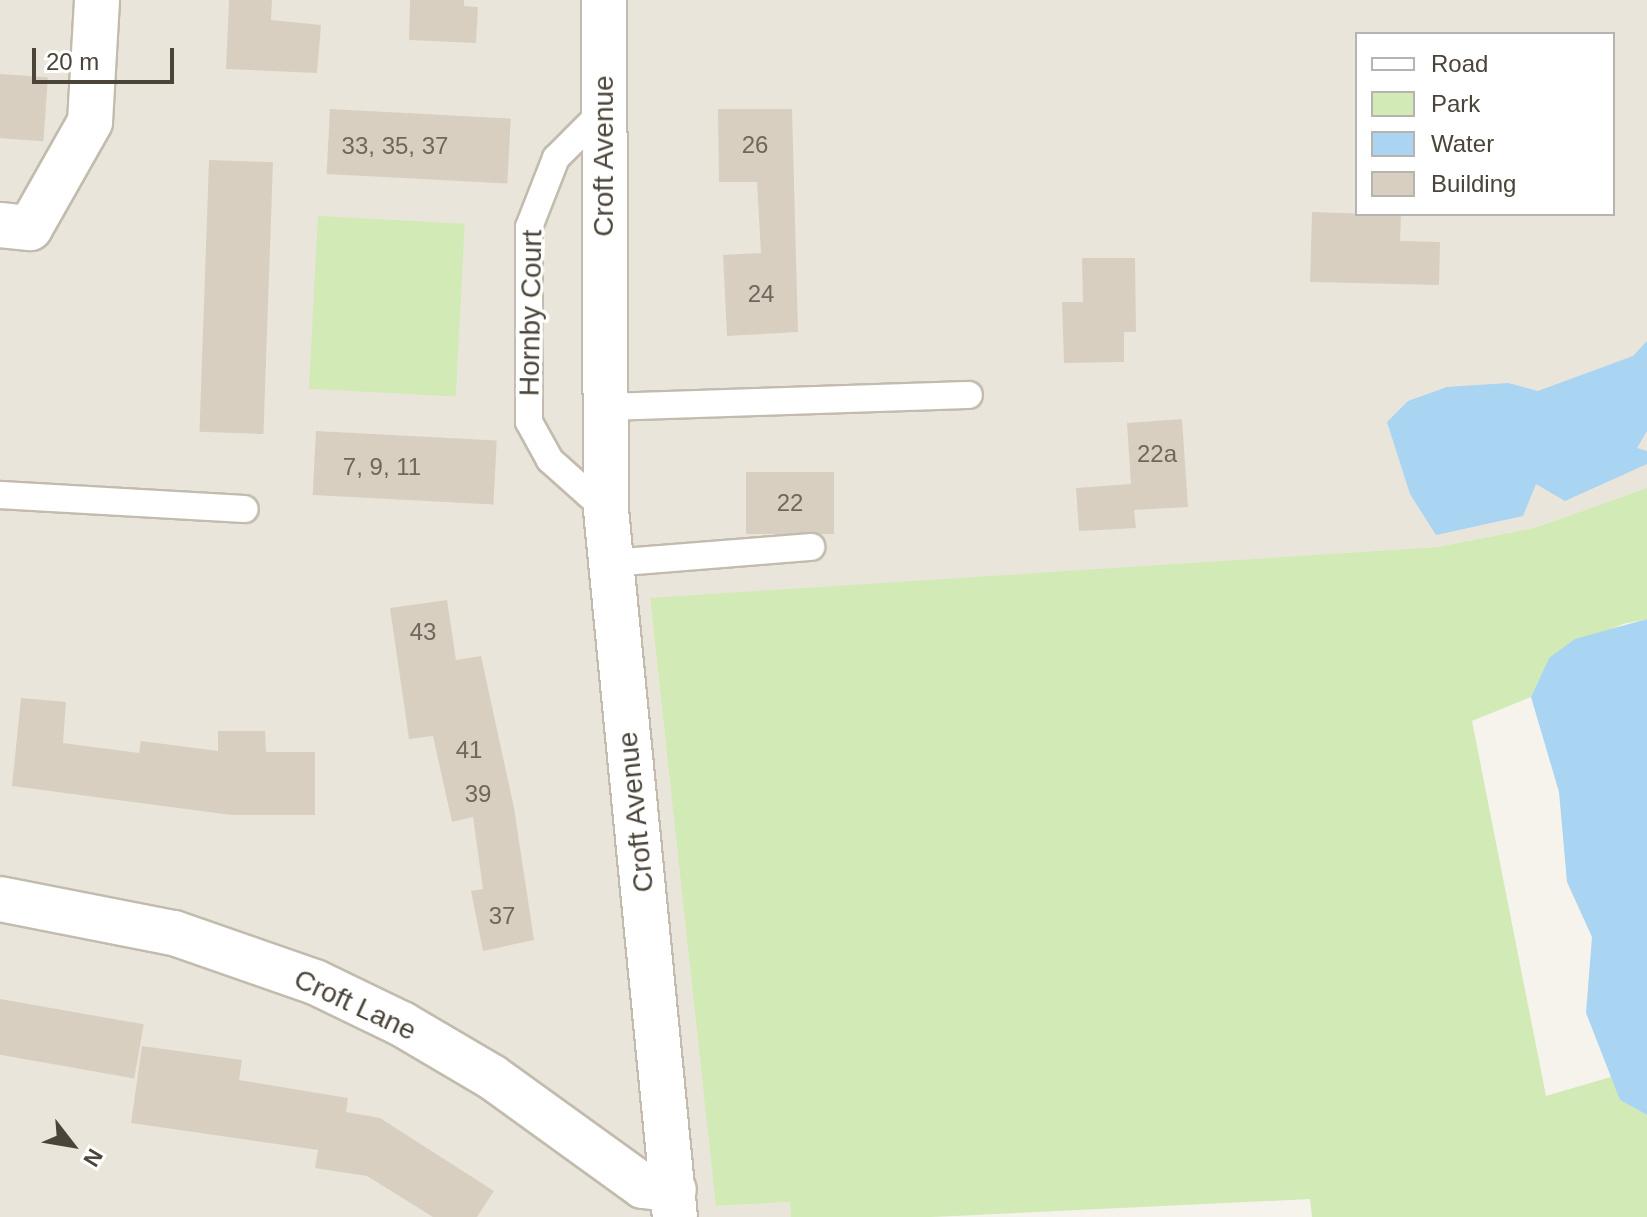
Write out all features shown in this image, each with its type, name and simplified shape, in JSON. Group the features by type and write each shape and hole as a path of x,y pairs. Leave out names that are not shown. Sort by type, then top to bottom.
{"street":[{"path":"0,225 30,228 90,122 97,0"},
{"name":"Croft Avenue","path":"604,0 606,510 674,1203"},
{"name":"Croft Lane","path":"0,899 174,933 315,982 402,1024 492,1077 643,1186 674,1203"}],"lane":[{"name":"Hornby Court","path":"604,110 556,158 529,227 529,422 550,460 606,510"},
{"path":"605,407 969,395"},
{"path":"0,495 245,509"},
{"path":"611,563 811,547"}],"shaded area":[{"path":"0,0 1647,0 1647,488 1534,528 1437,547 650,599 717,1206 790,1202 791,1217 0,1217"}],"green space":[{"path":"318,216 465,224 456,396 309,389"},
{"path":"1647,488 1647,619 1623,624 1549,658 1531,697 1472,721 1546,1096 1614,1076 1620,1100 1647,1115 1647,1217 1312,1217 1310,1199 932,1217 791,1217 790,1202 716,1206 650,598 1437,547 1534,528"}],"water":[{"path":"1647,341 1647,431 1637,448 1647,451 1647,464 1565,501 1536,484 1523,516 1436,535 1410,494 1387,422 1408,401 1447,387 1508,383 1538,391 1633,356"},
{"path":"1647,619 1647,1115 1620,1100 1586,1013 1592,937 1567,882 1559,792 1531,697 1549,658 1575,639"}],"building":[{"path":"229,0 272,0 271,20 321,25 317,73 226,69"},
{"path":"410,0 464,0 464,6 478,7 476,43 409,40"},
{"path":"0,74 48,77 43,141 0,138"},
{"path":"330,109 511,118 507,183 327,174"},
{"path":"718,109 792,109 798,332 727,336 723,255 761,253 757,182 719,182"},
{"path":"209,160 273,162 263,434 200,432"},
{"path":"1312,212 1401,216 1400,241 1440,242 1439,285 1310,282"},
{"path":"1082,258 1135,258 1136,332 1124,332 1124,362 1064,363 1062,302 1083,302"},
{"path":"1182,419 1188,507 1134,510 1136,528 1079,531 1076,488 1131,484 1127,423"},
{"path":"316,431 497,440 493,504 313,495"},
{"path":"746,472 834,472 834,534 746,534"},
{"path":"447,600 456,660 481,656 514,808 534,940 483,951 471,891 483,889 473,817 452,822 433,736 409,739 390,608"},
{"path":"21,698 66,702 63,743 139,753 141,741 218,751 218,731 265,731 266,752 315,752 315,815 231,815 12,786"},
{"path":"0,999 144,1024 134,1079 0,1055"},
{"path":"142,1046 242,1060 239,1080 348,1098 346,1112 380,1118 494,1191 477,1217 433,1217 367,1176 315,1168 318,1150 131,1123"}]}
